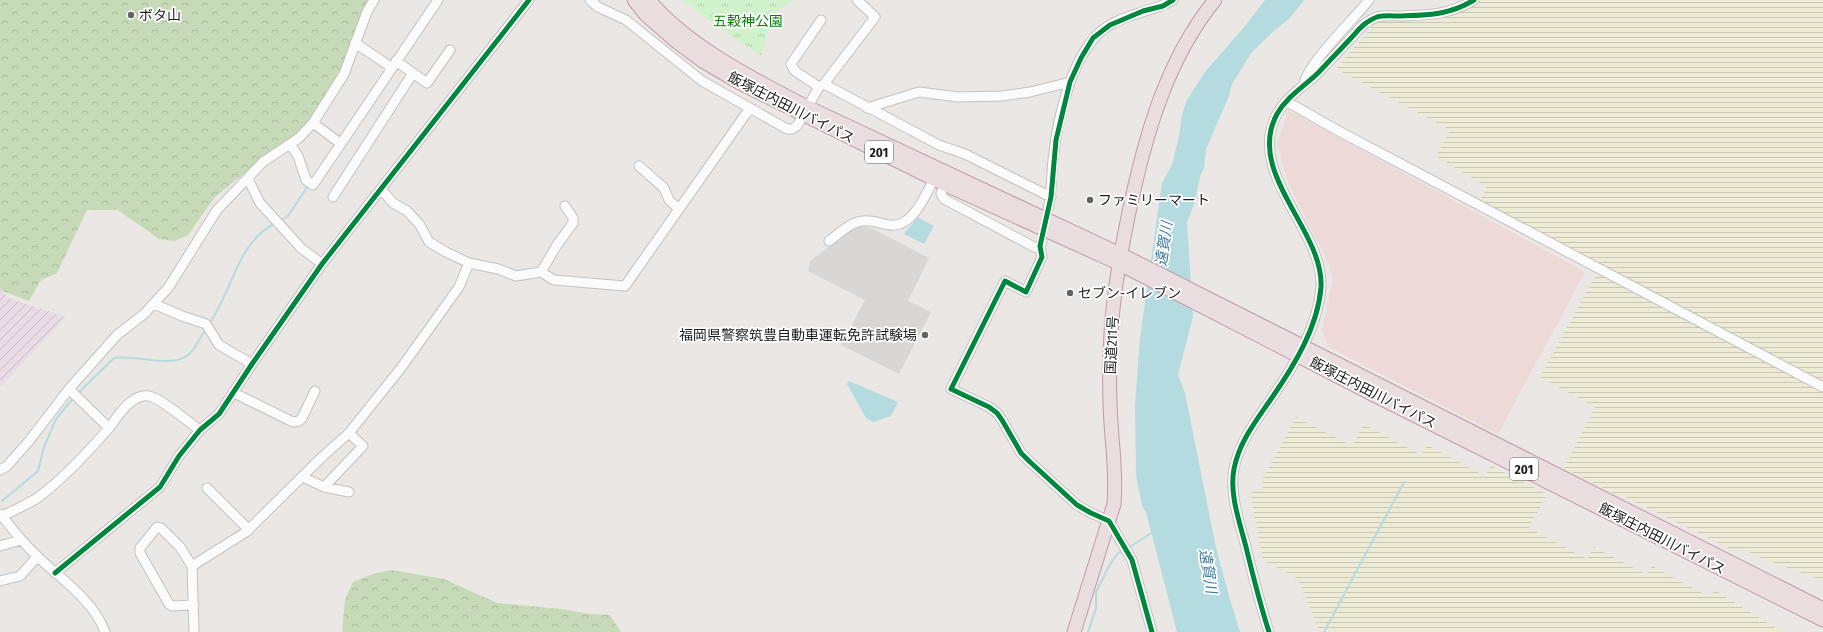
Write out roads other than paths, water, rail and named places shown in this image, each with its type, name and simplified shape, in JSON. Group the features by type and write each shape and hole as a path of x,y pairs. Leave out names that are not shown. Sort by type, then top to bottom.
{"highway":[{"name":"飯塚庄内田川バイパス","path":"634,0 645,14 677,42 704,62 740,83 805,111 1119,258 1227,314 1497,445 1727,566 1823,620"},
{"name":"飯塚庄内田川バイパス","path":"649,0 690,37 726,63 805,111 939,182 1119,258"},
{"name":"国道211号","path":"1074,632 1114,504 1116,488 1109,396 1119,258 1139,169 1165,85 1190,35 1214,0"},
{"name":"飯塚庄内田川バイパス","path":"1727,566 1823,609"},
{"path":"1727,566 1823,601"},
{"path":"1727,566 1823,627"}],"street":[{"path":"0,470 7,466 74,394 117,335 144,314 168,288 217,210 263,162 299,138 313,124 344,74 367,12 374,0"},
{"path":"290,144 298,156 306,180 310,183 438,0"},
{"path":"55,573 160,487 179,456 200,430 219,414 322,264 529,0"},
{"path":"590,0 598,7 626,20 702,81 787,129 792,129 797,126 821,85 875,17 857,0"},
{"path":"1048,209 1051,197 1056,140 1070,82 1081,58 1093,38 1101,31 1121,20 1143,11 1163,6 1173,0"},
{"path":"1304,84 1309,71 1369,0"},
{"path":"1269,632 1262,611 1239,519 1232,485 1233,471 1241,444 1274,394 1313,325 1319,306 1321,284 1319,264 1311,244 1282,190 1276,174 1270,150 1271,131 1277,115 1286,101 1317,74 1366,23 1378,17 1436,15 1452,11 1474,0"},
{"path":"821,20 791,64 795,71 939,145 988,165 1051,197"},
{"path":"355,43 392,64 413,73 428,83 450,50"},
{"path":"333,197 413,73"},
{"path":"867,108 919,92 958,97 1002,96 1030,92 1070,82"},
{"path":"1286,101 1335,129 1823,387"},
{"path":"381,189 393,203 407,211 420,225 429,242 469,263 498,268 516,276 541,272 554,280 625,286 750,108"},
{"path":"313,124 338,142"},
{"path":"639,166 664,188 669,200 679,209"},
{"path":"248,179 260,203 278,221 300,248 322,264"},
{"path":"829,241 861,221 889,226 901,224 908,219 939,182"},
{"path":"939,182 941,194 944,198 1034,247 1037,248 1041,244 1042,257 1026,292 1005,281 951,389 989,407 1002,420 1021,452 1029,461 1077,505 1109,521 1132,560 1152,632"},
{"path":"541,272 557,245 573,223 573,218 565,206"},
{"path":"192,566 249,530 349,433 401,368 459,287 469,263"},
{"path":"154,304 208,327 219,345 252,364"},
{"path":"234,393 294,422 299,421 302,418 314,391"},
{"path":"74,394 109,428"},
{"path":"105,632 92,610 77,592 21,540 1,515 20,508 40,496 85,454 109,428 121,411 132,401 141,396 149,396 158,399 200,430"},
{"path":"324,487 363,446 349,433"},
{"path":"303,477 324,487 349,492"},
{"path":"207,488 249,530"},
{"path":"194,605 172,606 169,604 140,553 140,548 157,527 161,528 180,547 192,566 194,605 194,632"},
{"path":"0,546 21,540"},
{"path":"0,581 20,576 37,556"}],"water":[{"name":"遠賀川","path":"1265,0 1304,0 1289,19 1252,52 1232,84 1229,96 1206,149 1204,168 1200,176 1195,202 1187,222 1193,316 1178,375 1185,393 1215,543 1240,632 1177,632 1146,512 1142,506 1136,475 1135,405 1140,338 1162,183 1172,165 1179,136 1182,114 1187,100 1205,72 1245,26"},
{"path":"917,217 934,226 924,244 904,234"},
{"path":"849,381 898,402 891,416 873,422 866,418 847,384"}],"waterway":[{"path":"280,221 288,216 308,186"},
{"path":"209,324 224,298 236,269 251,243 262,232 274,224"},
{"path":"77,394 114,358 122,357 162,361 181,359 193,350 206,329"},
{"path":"2,501 38,471 44,447 56,419 74,397"},
{"path":"1324,632 1404,482"},
{"path":"1128,548 1153,532"},
{"path":"1088,632 1096,608 1096,592 1109,566 1118,553 1123,551"}],"place":[{"name":"ボタ山","path":"131,15"},
{"name":"ファミリーマート","path":"1090,200"},
{"name":"セブン-イレブン","path":"1070,293"},
{"name":"福岡県警察筑豊自動車運転免許試験場","path":"925,335"}],"park label":[{"name":"五穀神公園","path":"748,21"}]}
